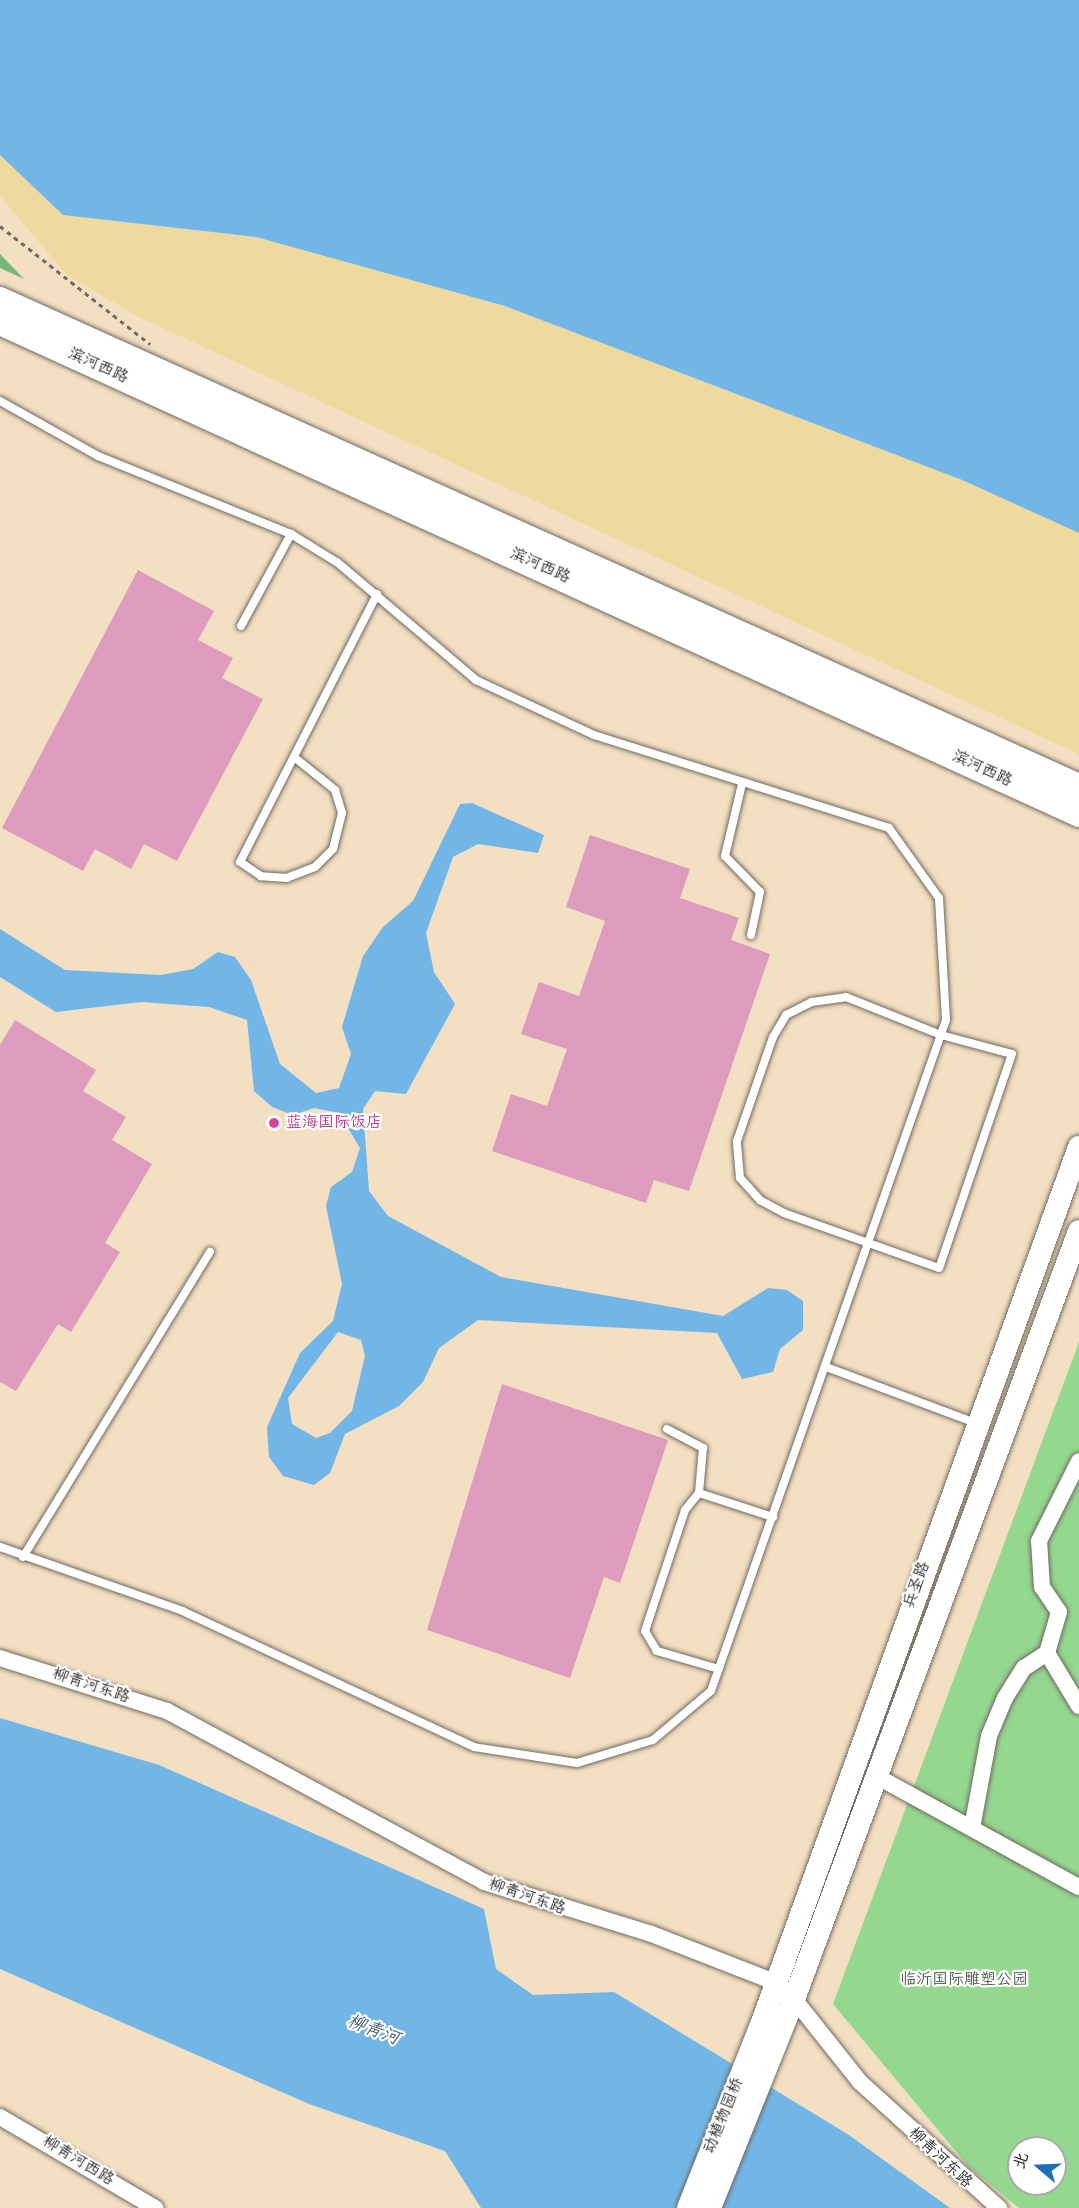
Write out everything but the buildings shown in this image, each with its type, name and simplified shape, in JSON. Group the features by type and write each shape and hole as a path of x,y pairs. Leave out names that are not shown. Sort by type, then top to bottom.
{"main road":[{"name":"滨河西路","path":"0,300 1079,787"},
{"name":"滨河西路","path":"0,322 1079,814"},
{"name":"兵圣路","path":"771,2029 772,1981 1079,1147"},
{"name":"兵圣路","path":"771,2029 794,1999 1079,1231"},
{"name":"动植物园桥","path":"688,2208 771,2029"},
{"name":"动植物园桥","path":"710,2208 771,2029"}],"street":[{"path":"972,1828 989,1736 1005,1698 1024,1668 1047,1653 1059,1612 1042,1587 1040,1540 1079,1461"},
{"path":"1047,1653 1079,1706"},
{"name":"柳青河东路","path":"0,1659 177,1716 484,1882 649,1933 772,1981 794,1999 860,2082 999,2208"},
{"path":"876,1776 1079,1887"},
{"name":"柳青河西路","path":"0,2117 155,2208"}],"lane":[{"path":"0,401 98,456 291,534 377,594 476,680 594,735 742,784 889,828 939,898 946,1020 711,1691 653,1740 577,1763 474,1747 183,1611 23,1557 0,1547"},
{"path":"241,626 291,534"},
{"path":"294,757 335,790 342,813 333,849 315,867 287,878 261,876 240,862 377,594"},
{"path":"742,784 725,856 760,892 751,935"},
{"path":"846,997 941,1035 1012,1054 939,1268 868,1246 784,1213 760,1200 740,1178 737,1141 773,1037 786,1015 812,1002 846,997"},
{"path":"23,1557 210,1252"},
{"path":"826,1367 976,1423"},
{"path":"667,1429 703,1448 699,1493 685,1510 645,1631 657,1651 719,1669"},
{"path":"699,1493 773,1517"}],"path":[{"path":"0,226 158,351"}],"green space":[{"path":"0,254 24,279 0,268"},
{"name":"临沂国际雕塑公园","path":"1079,1342 1079,2208 1019,2208 968,2166 833,2004"}],"sand":[{"path":"0,155 63,215 256,237 505,306 962,480 1079,533 1079,754 137,316 67,275 0,196"}],"water":[{"path":"0,0 1079,0 1079,533 962,480 505,306 256,237 63,215 0,155"},
{"path":"472,803 544,835 538,853 478,844 453,857 426,933 434,972 455,1004 406,1094 375,1091 363,1109 369,1191 388,1216 501,1277 723,1316 768,1288 787,1290 803,1301 803,1330 780,1349 773,1372 742,1379 717,1333 478,1320 439,1348 423,1382 399,1406 345,1434 330,1473 314,1485 283,1476 269,1457 267,1427 300,1353 333,1321 342,1284 326,1206 331,1187 352,1172 360,1148 339,1113 314,1108 293,1115 272,1107 254,1091 247,1020 209,1007 141,1002 56,1012 0,977 0,929 65,970 161,975 193,969 218,952 235,957 251,980 280,1064 316,1093 339,1088 351,1054 342,1027 363,956 383,927 413,901 460,804","holes":["338,1332 361,1340 365,1356 352,1411 330,1433 316,1438 292,1424 288,1398"]},
{"name":"柳青河","path":"0,1718 159,1765 484,1909 496,1969 533,1995 614,1992 849,2135 950,2208 481,2208 445,2151 309,2104 0,1969"}],"place":[{"name":"蓝海国际饭店","path":"274,1123"}]}
